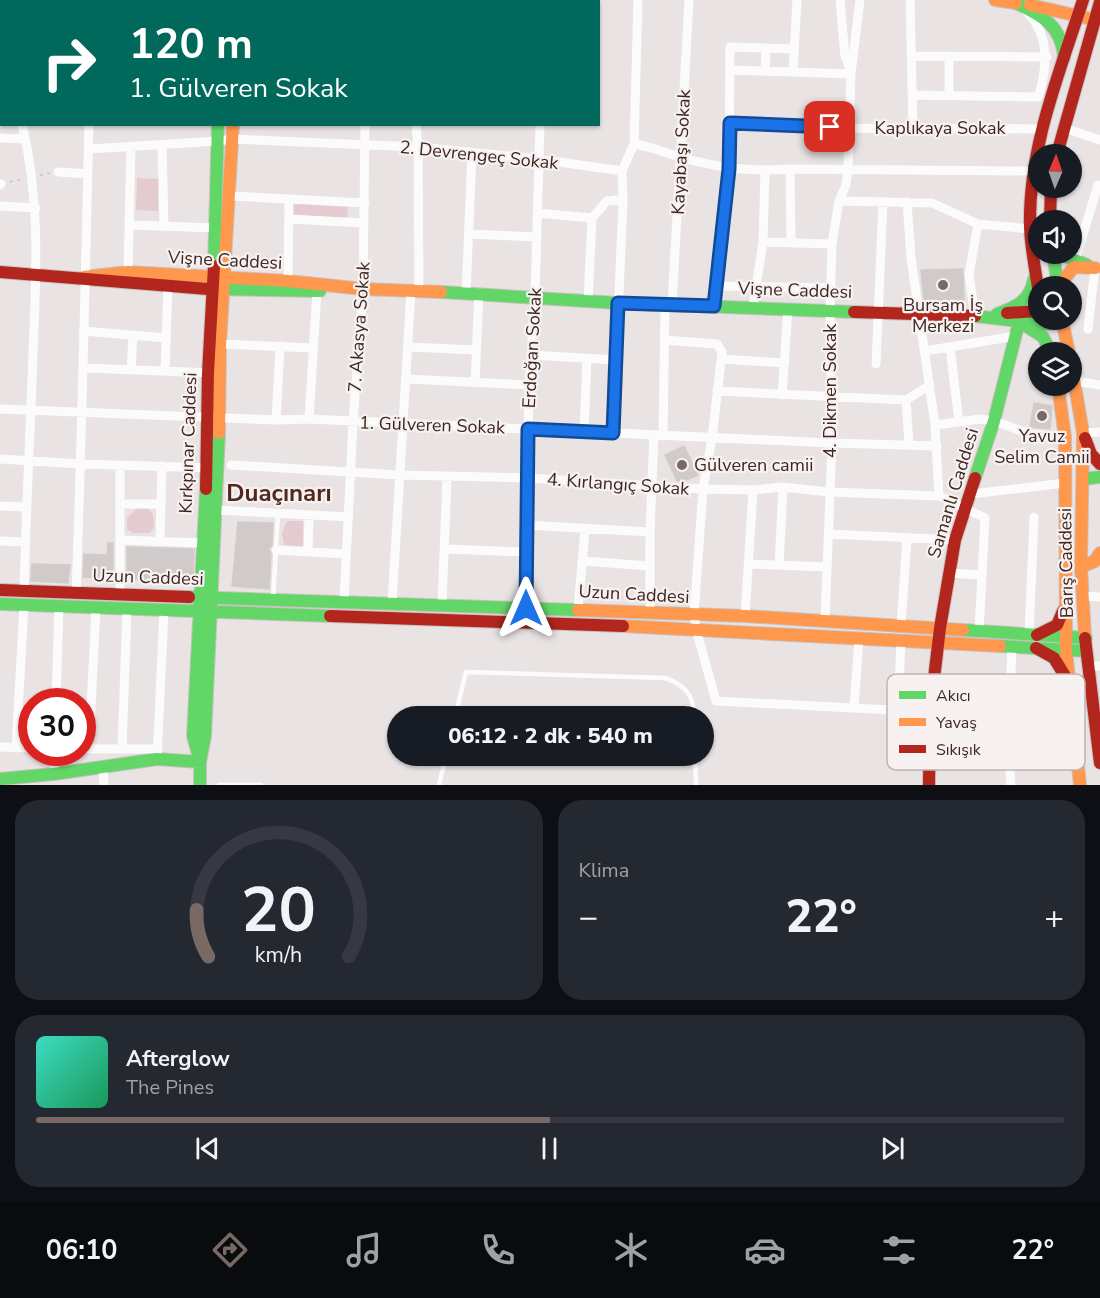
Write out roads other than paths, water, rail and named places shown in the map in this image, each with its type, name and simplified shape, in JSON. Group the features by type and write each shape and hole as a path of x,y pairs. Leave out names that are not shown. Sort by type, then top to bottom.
{"main road":[{"path":"995,0 1043,6 1096,23"},
{"path":"1039,144 1080,16 1083,0"},
{"path":"1060,144 1096,23 1099,1"},
{"path":"1016,3 1041,15 1056,28 1061,39 1064,62"},
{"name":"Kırkpınar Caddesi","path":"214,373 220,344 216,228 218,126"},
{"name":"Kırkpınar Caddesi","path":"205,597 216,510 212,468 212,418 219,283 230,196 233,126"},
{"path":"997,314 1016,306 1030,296 1036,264"},
{"path":"1079,264 1097,268"},
{"name":"Vişne Caddesi","path":"0,272 84,277 168,286 288,281 363,289 479,293 618,303 975,316"},
{"name":"Vişne Caddesi","path":"84,277 128,272 219,283 317,291 363,289"},
{"path":"975,316 1028,312"},
{"path":"975,316 1028,322"},
{"path":"1019,322 1043,337 1046,342"},
{"name":"Samanlı Caddesi","path":"935,674 955,540 994,421 1019,322"},
{"name":"Barış Caddesi","path":"1059,396 1065,437 1065,603 1068,674"},
{"name":"Barış Caddesi","path":"1077,396 1083,434 1081,567 1086,651 1094,666 1100,763"},
{"path":"1083,434 1091,454 1100,464"},
{"name":"Kırkpınar Caddesi","path":"200,785 200,762 194,736 205,611 202,543 212,468"},
{"path":"1065,483 1100,477"},
{"path":"1081,567 1094,563 1098,560 1100,553"},
{"name":"Uzun Caddesi","path":"0,590 745,616 1033,635 1086,651"},
{"path":"1033,635 1057,625 1065,603"},
{"name":"Uzun Caddesi","path":"0,604 696,629 1036,648 1066,644 1086,638"},
{"path":"1036,648 1054,656 1061,663 1065,674"},
{"path":"0,779 103,768 157,754 200,762"},
{"name":"Samanlı Caddesi","path":"929,770 929,785"},
{"name":"Barış Caddesi","path":"1078,770 1080,785"}],"street":[{"path":"613,433 623,199 622,171 634,144 638,0"},
{"name":"Kayabaşı Sokak","path":"650,613 652,486 681,158 689,0"},
{"path":"793,72 797,0"},
{"path":"840,0 845,56 851,74"},
{"path":"851,74 860,0"},
{"path":"910,0 913,128"},
{"path":"912,95 1038,97 1045,77 1047,57 1043,41 1030,15 1016,3"},
{"path":"714,306 729,169 730,47 794,49"},
{"path":"765,71 766,48"},
{"path":"912,56 1047,57"},
{"path":"949,56 949,96"},
{"path":"730,70 851,74"},
{"name":"4. Dikmen Sokak","path":"825,621 831,443 832,244 838,201 846,185 848,169 851,74"},
{"name":"Kaplıkaya Sokak","path":"730,123 850,128 1042,129"},
{"path":"22,126 33,177 36,208 36,274 27,459 24,591"},
{"path":"76,593 83,413 84,277 89,126"},
{"name":"7. Akasya Sokak","path":"344,601 353,422 363,289 365,126"},
{"path":"392,603 409,347 415,291 418,147 416,126"},
{"name":"Erdoğan Sokak","path":"526,608 529,385 535,297 540,126"},
{"path":"1064,128 1100,140"},
{"path":"0,138 25,139"},
{"name":"2. Devrengeç Sokak","path":"89,149 232,139 418,147 538,159 622,171"},
{"path":"634,144 729,169 1028,171"},
{"path":"162,145 164,226"},
{"path":"128,272 131,146"},
{"path":"466,293 472,153"},
{"path":"790,169 790,243"},
{"path":"753,307 763,242 765,171"},
{"path":"58,172 88,174"},
{"path":"1082,239 1098,184"},
{"path":"230,196 364,203"},
{"path":"288,281 289,199"},
{"path":"588,301 592,218 607,201 623,199"},
{"path":"838,201 932,203 978,224 1028,229"},
{"path":"907,202 911,258 935,425 939,496"},
{"path":"876,364 884,203"},
{"path":"0,206 36,208"},
{"path":"538,213 592,218"},
{"path":"289,219 364,223"},
{"path":"975,316 969,274 978,224"},
{"path":"130,225 216,228"},
{"path":"468,234 537,237"},
{"path":"763,242 832,244"},
{"path":"1088,329 1097,268"},
{"path":"165,371 168,286"},
{"path":"716,286 831,288"},
{"path":"309,419 317,291"},
{"path":"475,382 479,293"},
{"path":"782,395 788,309"},
{"path":"84,331 166,338"},
{"path":"131,370 133,336"},
{"path":"925,351 1016,336"},
{"path":"664,340 717,344 722,352 712,438 703,489 694,615 716,701 887,710"},
{"path":"220,344 313,348"},
{"path":"276,420 280,346"},
{"path":"409,347 476,350"},
{"path":"950,347 959,422"},
{"path":"531,355 617,360"},
{"path":"584,432 587,358"},
{"path":"721,359 785,363"},
{"path":"84,368 214,373"},
{"path":"407,379 529,385"},
{"path":"1082,382 1100,385"},
{"path":"717,391 906,400 930,386"},
{"path":"906,400 909,445"},
{"name":"1. Gülveren Sokak","path":"0,409 212,418 309,419 404,425 937,446"},
{"path":"935,425 980,419 994,421 1030,434 1065,437"},
{"path":"1083,434 1100,432"},
{"path":"0,459 212,468"},
{"path":"120,465 120,595"},
{"name":"4. Kırlangıç Sokak","path":"231,465 400,475 527,478 703,489 783,488 939,496 966,508"},
{"path":"160,541 162,466"},
{"path":"442,605 447,477"},
{"path":"971,494 1065,483"},
{"path":"779,565 783,488"},
{"path":"745,616 753,490"},
{"path":"120,504 161,504"},
{"path":"0,506 26,507"},
{"path":"966,508 985,518 979,631"},
{"path":"216,510 349,517"},
{"path":"308,552 309,516"},
{"path":"1033,635 1034,517"},
{"path":"526,525 650,532"},
{"path":"578,610 585,529"},
{"path":"829,534 955,540"},
{"path":"901,626 907,538"},
{"path":"120,540 202,543"},
{"path":"0,541 25,542"},
{"path":"445,549 526,552"},
{"path":"276,550 346,554"},
{"path":"582,561 650,566"},
{"path":"749,564 827,567"},
{"path":"949,573 981,575"},
{"path":"1083,596 1100,597"},
{"path":"0,747 16,748 24,605"},
{"path":"56,688 59,606"},
{"path":"90,688 96,607"},
{"path":"122,749 127,608"},
{"path":"96,749 122,749 157,754 164,610"},
{"path":"854,708 859,638"},
{"path":"900,674 901,640"},
{"path":"1011,674 1012,647"},
{"path":"54,766 54,774"},
{"path":"103,768 104,785"},
{"path":"1010,770 1011,785"}],"lane":[{"path":"273,599 278,514"},
{"path":"458,706 466,672 665,678 678,684 687,693 694,706"},
{"path":"439,785 444,766"},
{"path":"695,766 696,785"},
{"path":"219,785 261,785"}],"place":[{"name":"Bursam İş Merkezi","path":"943,285"},
{"name":"Yavuz Selim Camii","path":"1042,416"},
{"name":"Gülveren camii","path":"682,465"}],"district":[{"name":"Duaçınarı","path":"279,493"}]}
